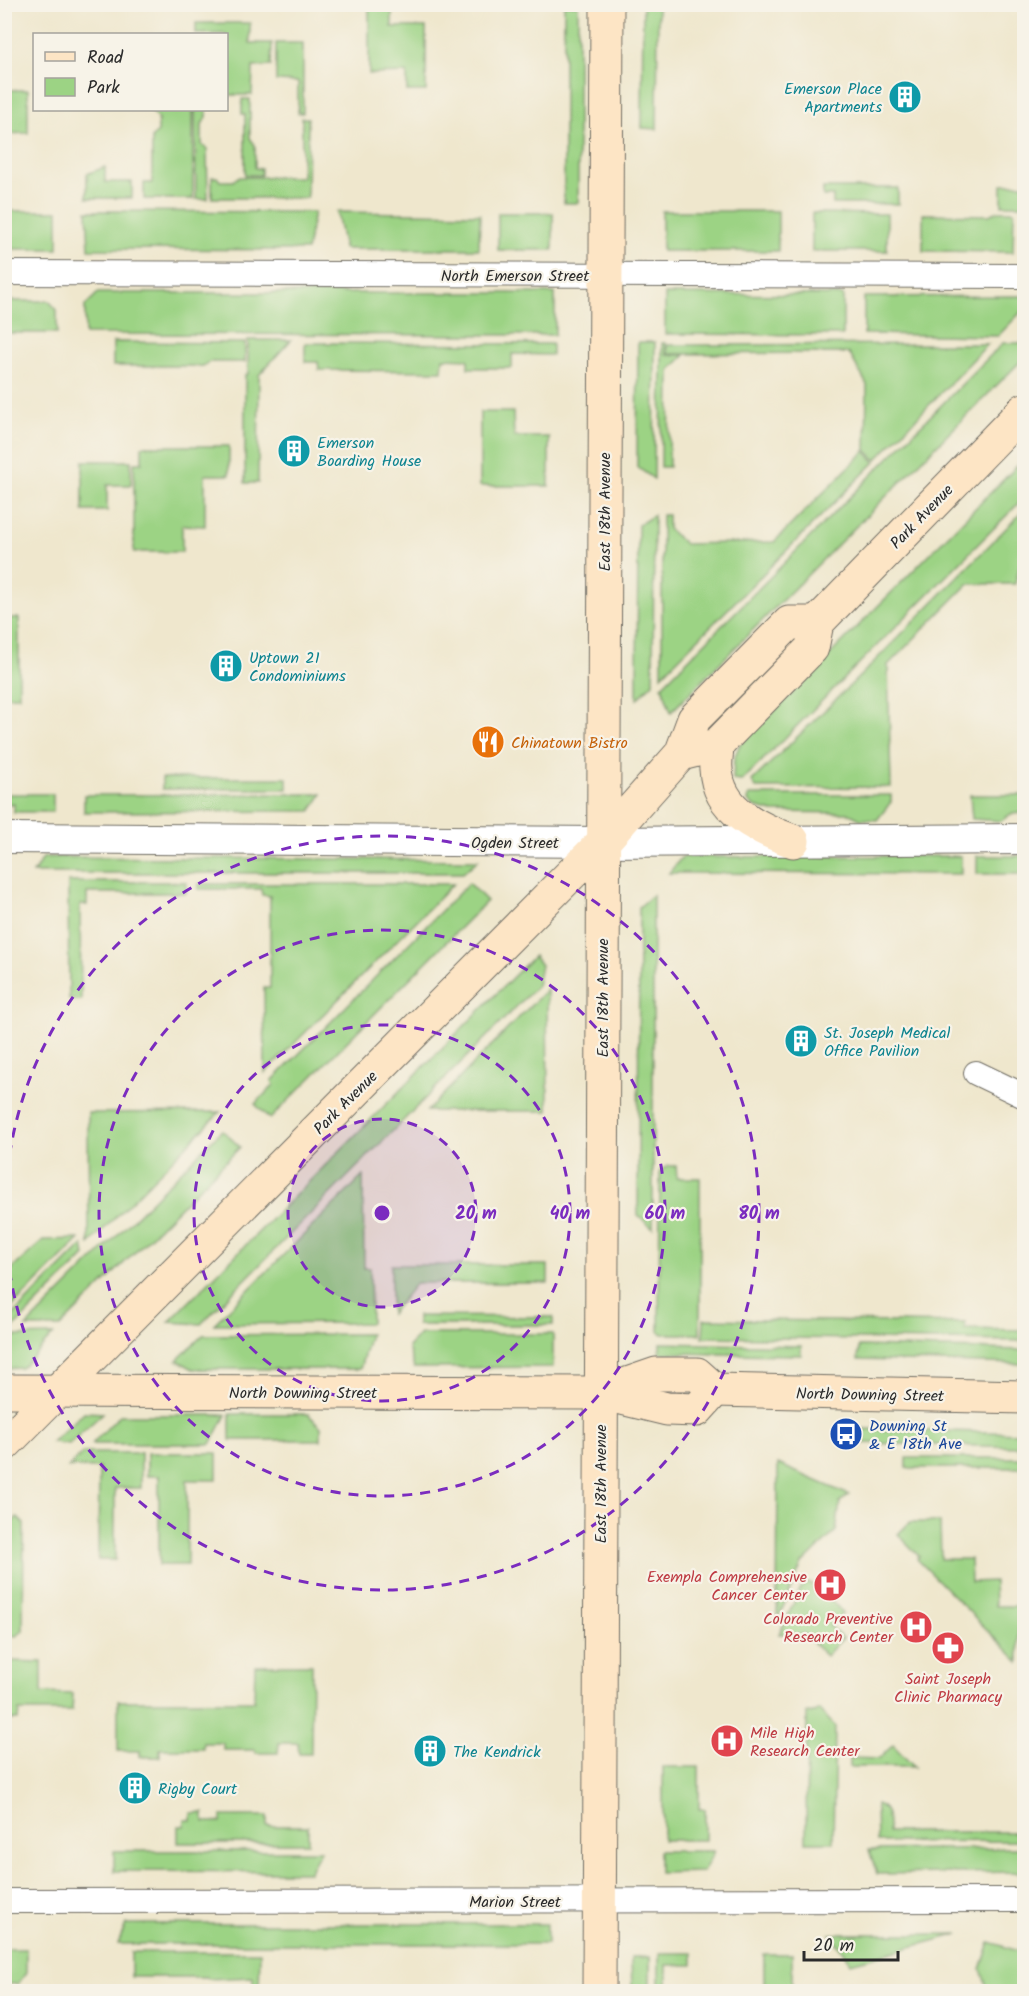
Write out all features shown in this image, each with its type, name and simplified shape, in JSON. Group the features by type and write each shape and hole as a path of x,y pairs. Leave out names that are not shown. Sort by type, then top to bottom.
{"main road":[{"name":"East 18th Avenue","path":"599,1992 607,4"},
{"name":"Park Avenue","path":"717,745 812,648 817,623 1024,410"},
{"name":"Park Avenue","path":"4,1445 603,842 681,754 694,719 789,623 817,623"},
{"path":"681,754 717,745 717,777 727,802 743,818 764,831 793,841"},
{"name":"North Downing Street","path":"4,1391 601,1393 668,1409 697,1410 715,1390 1024,1397"}],"street":[{"name":"North Emerson Street","path":"4,273 1024,276"},
{"name":"Ogden Street","path":"4,838 603,842 1024,839"},
{"path":"976,1073 1024,1096"},
{"name":"Marion Street","path":"4,1901 1024,1900"}],"green space":[{"path":"564,5 578,5 578,203 564,203"},
{"path":"643,5 658,5 657,129 642,128"},
{"path":"369,8 392,8 392,27 426,27 426,91 407,91 407,73 369,74"},
{"path":"196,23 250,23 250,43 272,43 271,66 253,67 252,95 228,95 228,33 196,33"},
{"path":"276,43 303,43 303,113 298,113 298,82 276,81"},
{"path":"5,90 28,90 28,133 5,134"},
{"path":"242,99 250,99 250,138 255,145 255,168 261,169 261,175 245,175 245,114 242,114"},
{"path":"193,111 193,199 144,199 144,183 152,183 152,137 158,132 158,119 152,112"},
{"path":"195,111 207,111 207,117 202,124 202,145 207,149 208,199 196,199"},
{"path":"302,118 308,118 307,198 212,198 212,177 217,177 220,181 233,181 238,177 302,177"},
{"path":"105,167 105,182 132,182 132,198 87,198 87,174"},
{"path":"1002,184 1024,184 1024,205 1002,205"},
{"path":"823,188 898,188 898,204 833,204 833,196 823,196"},
{"path":"5,211 58,211 58,249 5,249"},
{"path":"87,211 314,212 307,250 89,249"},
{"path":"662,211 778,211 778,251 662,251"},
{"path":"999,211 1014,211 1013,252 923,251 923,214 989,215"},
{"path":"337,212 480,214 479,249 344,249"},
{"path":"498,213 553,213 553,250 498,250"},
{"path":"812,213 887,214 887,251 812,251"},
{"path":"98,293 555,293 555,335 85,334 85,306"},
{"path":"665,294 843,295 843,335 665,334"},
{"path":"1024,296 1024,309 998,336 864,334 864,297"},
{"path":"5,301 49,301 57,310 57,333 5,333"},
{"path":"248,340 291,340 259,375 258,483 245,483 245,375 248,374"},
{"path":"113,342 245,343 245,362 209,362 203,366 113,366"},
{"path":"638,342 655,342 654,479 637,467"},
{"path":"305,343 552,344 552,355 512,354 512,368 468,368 468,359 443,358 442,371 319,370 318,362 305,362"},
{"path":"662,343 665,343 666,355 685,355 670,370 669,467 661,467"},
{"path":"1003,343 1024,343 1024,358 671,712 662,686"},
{"path":"988,344 876,460 866,450 867,385 849,353 667,354 667,345"},
{"path":"480,412 513,412 514,437 549,437 549,486 480,486"},
{"path":"142,446 229,446 229,475 205,475 205,526 182,525 182,552 134,552 134,463 142,463"},
{"path":"865,451 875,462 662,675 662,515 668,515 668,529 685,544 774,542"},
{"path":"1024,459 1024,498 742,781 733,780 734,759 739,746"},
{"path":"83,461 131,461 131,485 107,485 107,511 83,511"},
{"path":"1024,510 1024,560 1021,561 1015,584 968,584 888,665 891,787 756,788 752,781 862,674"},
{"path":"654,515 653,683 637,699 638,525"},
{"path":"4,618 19,618 19,696 5,696"},
{"path":"162,778 287,778 287,789 162,789"},
{"path":"4,794 53,794 53,812 14,812 14,804 5,804"},
{"path":"322,794 311,811 84,812 84,795"},
{"path":"749,795 891,795 891,802 877,820 860,819 848,813 773,812 754,807 748,801"},
{"path":"970,795 1024,795 1024,813 1011,814 1001,821 972,819"},
{"path":"961,856 961,874 669,873 682,857"},
{"path":"977,856 1024,856 1024,874 977,874"},
{"path":"44,857 478,860 463,873 33,873"},
{"path":"68,882 186,882 186,893 87,893 87,905 80,905 81,1000 69,1000"},
{"path":"469,883 487,901 270,1119 255,1104 274,1085 272,1081"},
{"path":"198,884 453,884 265,1073 264,988 270,988 270,896 262,895 261,889 198,889"},
{"path":"653,895 653,1228 638,1216 639,907"},
{"path":"534,956 541,965 537,986 201,1324 169,1322"},
{"path":"547,989 548,1111 427,1111"},
{"path":"220,1112 89,1244 88,1113"},
{"path":"222,1130 240,1147 60,1327 26,1327"},
{"path":"668,1166 676,1166 677,1178 700,1178 700,1334 663,1334 659,1331 660,1171"},
{"path":"363,1176 364,1268 370,1268 371,1323 214,1324"},
{"path":"79,1239 5,1314 5,1275 44,1240"},
{"path":"83,1245 85,1256 5,1336 5,1323"},
{"path":"391,1265 548,1265 548,1283 416,1283 391,1314"},
{"path":"417,1316 553,1317 553,1325 417,1325"},
{"path":"704,1319 965,1323 965,1329 1024,1330 1024,1341 703,1337"},
{"path":"370,1334 360,1369 193,1369 177,1360 203,1335"},
{"path":"420,1334 553,1334 553,1367 414,1368 408,1347"},
{"path":"53,1335 21,1368 5,1369 5,1347 16,1336"},
{"path":"660,1343 801,1346 801,1355 660,1353"},
{"path":"859,1346 1024,1350 1024,1364 858,1360"},
{"path":"84,1412 103,1413 69,1444 52,1442"},
{"path":"230,1414 308,1414 321,1427 321,1440 230,1440"},
{"path":"120,1415 226,1415 211,1444 92,1444"},
{"path":"862,1429 1024,1433 1024,1447 862,1443"},
{"path":"83,1453 141,1453 141,1488 115,1488 115,1560 98,1560 99,1468 68,1467"},
{"path":"147,1453 217,1453 217,1480 187,1480 187,1565 159,1565 159,1476 147,1476"},
{"path":"906,1458 1024,1458 1024,1468 906,1468"},
{"path":"778,1464 849,1495 840,1502 836,1531 802,1564 777,1621"},
{"path":"17,1517 24,1524 23,1631 16,1636 5,1636 5,1530"},
{"path":"910,1522 940,1522 941,1559 970,1559 971,1582 994,1581 995,1606 1018,1606 1019,1662 917,1559 919,1556 898,1534"},
{"path":"804,1582 819,1587 843,1613 830,1626 843,1638 826,1656 805,1634 779,1634"},
{"path":"9,1661 42,1662 42,1693 73,1694 72,1711 19,1711 18,1720 8,1720"},
{"path":"255,1665 312,1665 311,1754 299,1754 298,1743 279,1743 278,1753 223,1750 223,1743 203,1743 203,1749 160,1749 160,1757 140,1757 140,1751 118,1751 118,1701 254,1701"},
{"path":"819,1710 835,1726 833,1842 806,1842 807,1713 815,1713"},
{"path":"893,1745 914,1767 850,1767 850,1758 879,1759"},
{"path":"663,1767 699,1767 699,1809 705,1809 705,1840 663,1840"},
{"path":"876,1804 886,1812 888,1832 1023,1832 1024,1830 1024,1841 877,1842"},
{"path":"191,1813 204,1813 204,1822 221,1822 221,1816 267,1816 267,1826 308,1826 308,1843 178,1843 178,1826 184,1826 185,1820 191,1820"},
{"path":"1024,1848 1024,1872 877,1874 869,1850"},
{"path":"114,1851 321,1851 309,1872 114,1871"},
{"path":"659,1851 714,1851 703,1872 659,1873"},
{"path":"126,1924 547,1924 547,1944 118,1944"},
{"path":"830,1934 959,1934 851,1963"},
{"path":"990,1942 1024,1953 1024,1991 988,1991 981,1969"},
{"path":"5,1949 26,1949 26,1973 18,1984 5,1984"},
{"path":"131,1952 260,1952 259,1991 253,1991 253,1977 208,1979 207,1977 131,1977"},
{"path":"659,1953 693,1953 693,1965 667,1965 667,1991 659,1991"},
{"path":"764,1954 792,1954 792,1990 764,1991"},
{"path":"631,1957 650,1957 650,1991 632,1991"}],"place":[{"name":"Emerson Place Apartments","path":"905,97"},
{"name":"Emerson Boarding House","path":"294,451"},
{"name":"Uptown 21 Condominiums","path":"226,666"},
{"name":"Chinatown Bistro","path":"488,742"},
{"name":"St. Joseph Medical Office Pavilion","path":"801,1041"},
{"name":"Downing St & E 18th Ave","path":"846,1434"},
{"name":"Exempla Comprehensive Cancer Center","path":"830,1585"},
{"name":"Colorado Preventive Research Center","path":"916,1627"},
{"name":"Saint Joseph Clinic Pharmacy","path":"948,1648"},
{"name":"Mile High Research Center","path":"727,1741"},
{"name":"The Kendrick","path":"430,1751"},
{"name":"Rigby Court","path":"135,1788"}]}
